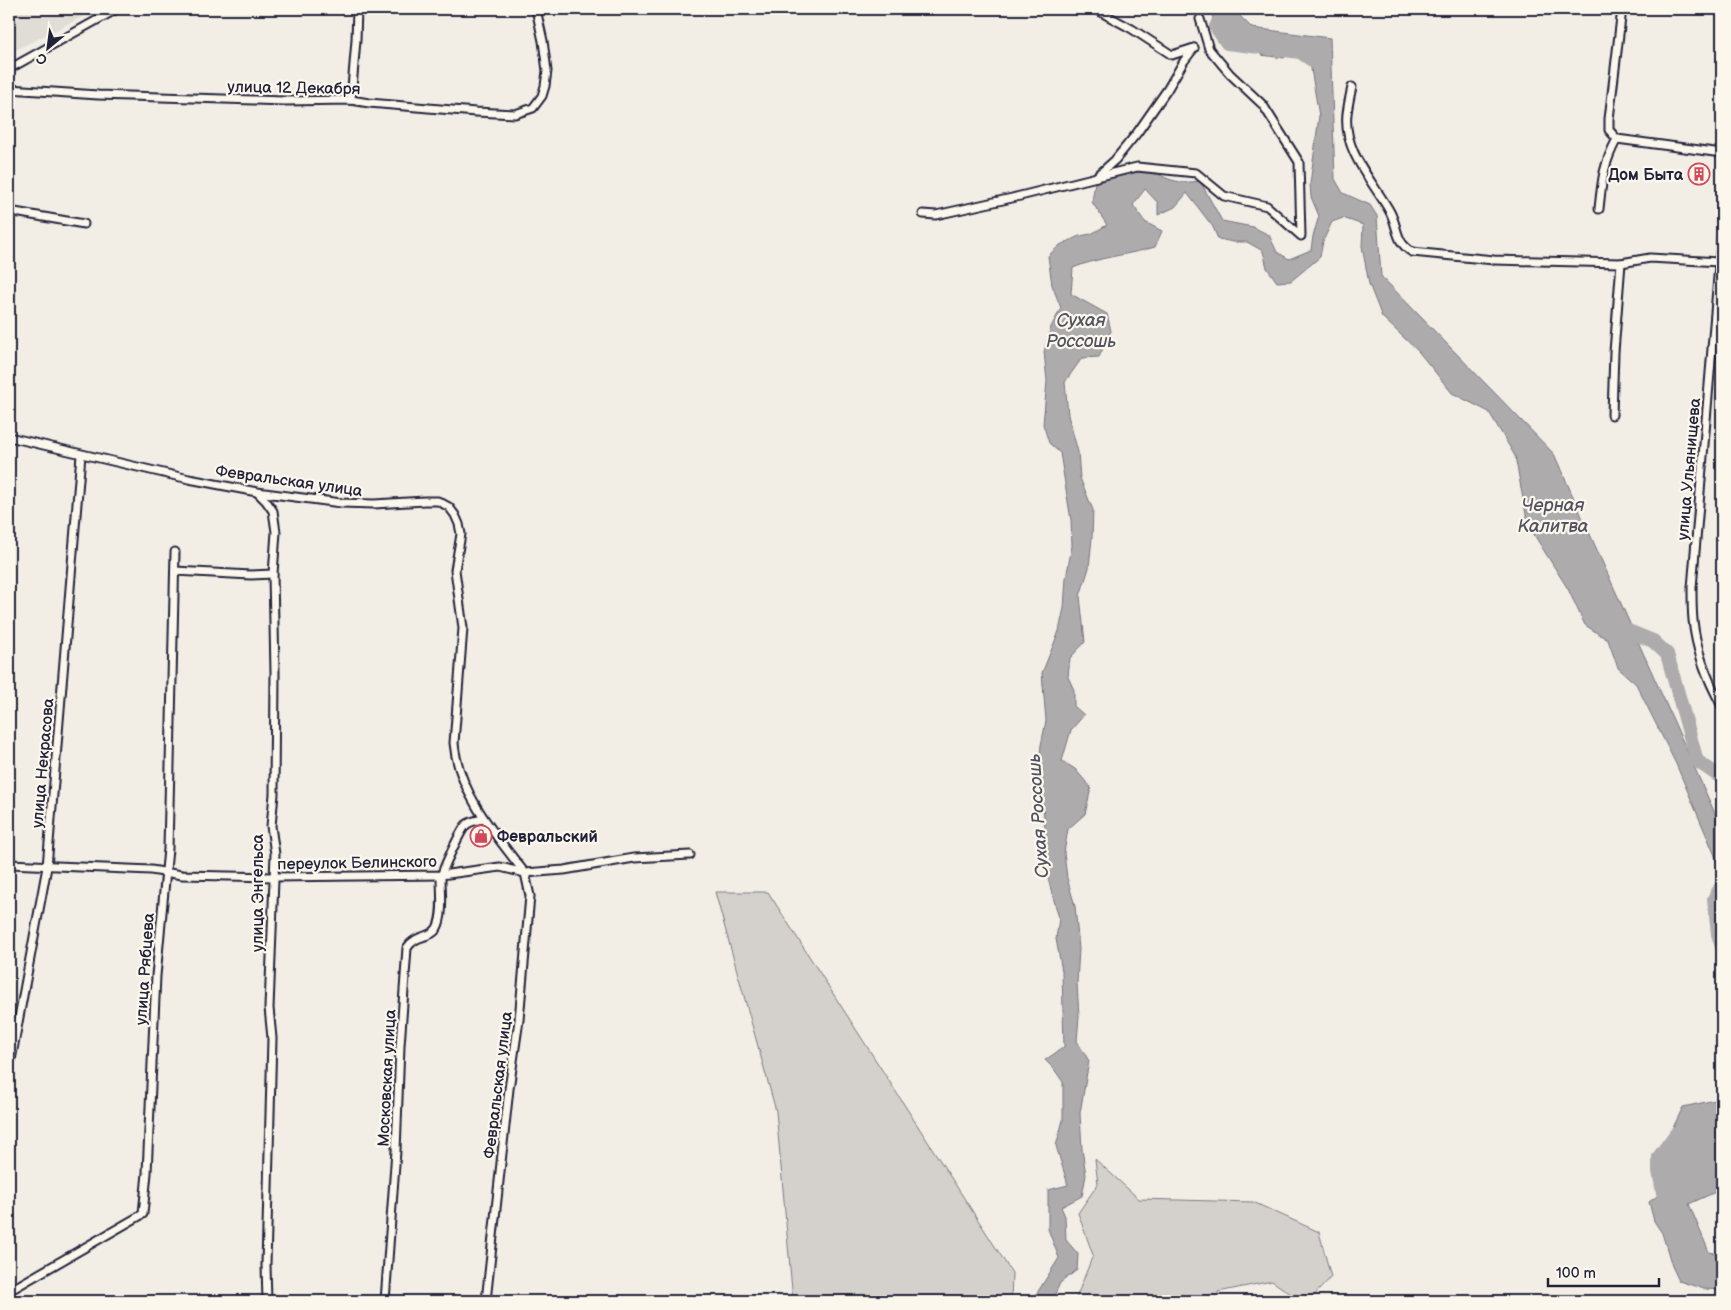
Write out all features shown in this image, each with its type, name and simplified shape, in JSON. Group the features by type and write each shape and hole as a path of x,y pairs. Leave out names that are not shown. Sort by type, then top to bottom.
{"street":[{"path":"9,69 117,9"},
{"path":"351,100 357,9"},
{"name":"улица 12 Декабря","path":"9,89 98,95 284,102 351,100 515,114 533,108 542,96 545,86 546,71 543,42 536,9"},
{"path":"1094,179 1115,160 1137,133 1168,90 1184,61 1194,48 1172,55 1132,29 1095,9"},
{"path":"1622,9 1608,119 1609,130 1617,139 1722,153"},
{"path":"923,214 936,215 1094,179 1137,167 1196,174 1224,196 1267,206 1301,236 1299,162 1263,106 1230,74 1209,48 1200,19"},
{"path":"1352,87 1347,115 1350,142 1357,160 1390,212 1399,241 1412,252 1494,260 1621,263 1650,258 1718,262"},
{"path":"1600,209 1602,174 1617,139"},
{"path":"9,210 84,224"},
{"name":"улица Ульянищева","path":"1722,230 1692,588 1693,621 1701,655 1712,687 1722,706"},
{"path":"1612,415 1614,352 1621,263"},
{"name":"Февральская улица","path":"9,437 81,455 256,492 341,503 374,504 425,500 438,501 448,507 460,524 455,570 463,628 454,743 455,757 472,799 484,819 525,873 530,896 519,1020 509,1089 486,1301"},
{"name":"улица Некрасова","path":"9,1071 47,866 81,455"},
{"name":"улица Энгельса","path":"256,492 273,511 276,532 273,574 275,673 274,794 271,826 275,854 269,1008 272,1038 266,1265 267,1301"},
{"name":"улица Рябцева","path":"9,1291 143,1214 147,1173 156,976 166,871 171,765 175,552"},
{"path":"175,571 251,575 273,574"},
{"path":"441,875 460,833 467,824 484,819"},
{"path":"525,873 564,870 634,858 690,855"},
{"name":"переулок Белинского","path":"9,864 166,871 182,874 274,877 441,875 500,867 525,873"},
{"name":"Московская улица","path":"384,1301 396,1151 400,1046 407,948 412,940 434,933 438,926 441,875"}],"shaded area":[{"path":"9,9 98,9 9,53"},
{"path":"715,892 768,892 1012,1273 1011,1301 793,1301 776,1111"},
{"path":"1095,1159 1139,1199 1253,1202 1319,1232 1331,1277 1309,1301 1301,1301 1272,1281 1218,1292 1218,1301 1075,1301 1093,1255 1078,1213 1098,1184"}],"water":[{"path":"1211,9 1238,9 1236,12 1252,28 1330,38 1335,179 1343,193 1370,205 1377,216 1381,276 1554,454 1722,829 1722,872 1676,764 1636,684 1618,668 1608,640 1585,625 1568,589 1528,525 1515,456 1489,412 1452,393 1418,351 1382,317 1369,284 1362,246 1363,225 1343,218 1332,222 1323,241 1320,257 1291,281 1277,282 1267,268 1263,251 1247,242 1218,239 1213,227 1187,193 1175,207 1158,215 1158,203 1145,189 1133,205 1145,222 1162,231 1155,247 1093,261 1073,268 1071,294 1107,314 1111,331 1099,357 1082,358 1065,382 1068,415 1078,452 1080,478 1093,510 1089,568 1080,596 1085,642 1070,658 1068,677 1074,690 1074,706 1084,715 1071,730 1062,761 1075,769 1091,788 1085,814 1068,829 1064,853 1067,878 1075,906 1079,949 1077,1041 1089,1061 1080,1113 1086,1175 1082,1196 1061,1207 1065,1216 1066,1240 1078,1254 1077,1270 1060,1283 1052,1301 1032,1301 1059,1258 1048,1229 1048,1190 1068,1185 1056,1146 1063,1120 1063,1082 1045,1060 1064,1047 1062,971 1056,939 1059,918 1046,872 1046,840 1038,775 1046,721 1042,673 1059,631 1072,546 1071,520 1060,453 1049,443 1043,424 1047,381 1044,352 1051,327 1061,308 1052,285 1048,256 1060,245 1079,236 1091,234 1107,225 1092,202 1095,182 1150,169 1174,181 1200,181 1222,221 1253,227 1269,235 1277,252 1289,259 1311,250 1319,216 1311,197 1310,184 1319,116 1309,57 1292,51 1284,58 1261,55 1254,47 1236,44 1215,32"},
{"path":"1722,1100 1722,1189 1689,1204 1709,1252 1722,1254 1722,1290 1704,1289 1679,1281 1672,1266 1662,1233 1654,1221 1649,1202 1667,1189 1661,1164 1667,1140 1683,1107"}],"waterway":[{"path":"1224,9 1216,27 1227,43 1300,52 1322,67 1322,70"},
{"path":"1618,625 1653,641 1667,654 1697,761 1722,778"},
{"path":"1722,885 1714,899 1718,934 1722,947"},
{"path":"1666,1209 1659,1171 1659,1157 1676,1134"}],"place":[{"name":"Дом Быта","path":"1699,174"},
{"name":"Февральский","path":"481,836"}],"water label":[{"name":"Сухая Россошь","path":"1081,330"},
{"name":"Черная Калитва","path":"1553,515"},
{"name":"Сухая Россошь","path":"1038,816"}]}
